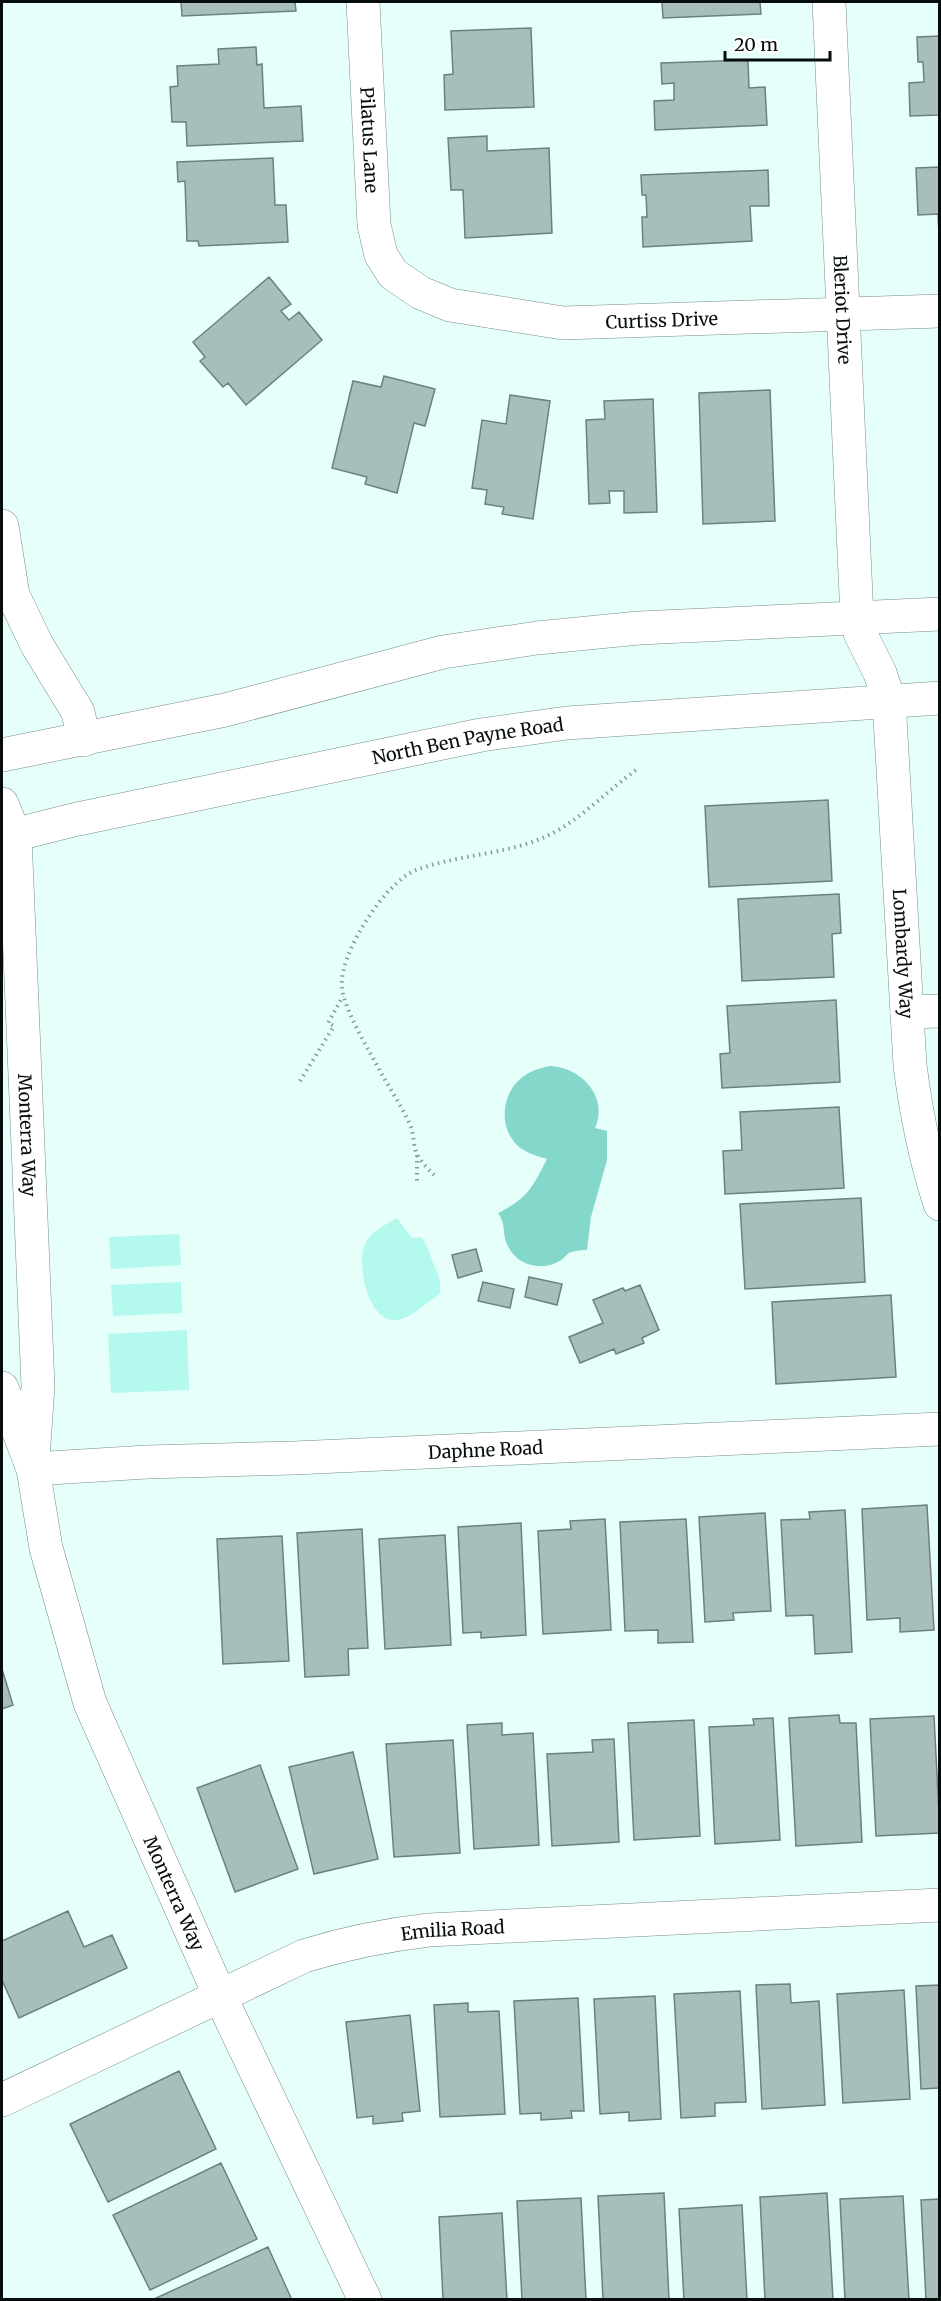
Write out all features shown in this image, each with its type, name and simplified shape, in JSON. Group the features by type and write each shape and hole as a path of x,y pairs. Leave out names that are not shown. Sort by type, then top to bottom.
{"street":[{"name":"Pilatus Lane","path":"363,2 374,225 381,255 393,274"},
{"name":"Bleriot Drive","path":"829,2 857,618 860,633 880,673 889,700"},
{"name":"Curtiss Drive","path":"393,274 421,293 450,305 563,324 939,311"},
{"path":"2,526 13,595 37,645 78,712 84,740"},
{"path":"2,755 225,710 443,652 537,638 639,628 939,614"},
{"name":"North Ben Payne Road","path":"8,837 85,818 481,735 567,723 939,698"},
{"name":"Lombardy Way","path":"889,700 910,1065 926,1160 939,1204"},
{"name":"Monterra Way","path":"2,804 8,837 38,1386 33,1469"},
{"path":"907,1012 939,1011"},
{"name":"Monterra Way","path":"2,1388 33,1469 46,1548 90,1703 220,1996 365,2300"},
{"name":"Daphne Road","path":"33,1469 147,1462 294,1458 939,1429"},
{"name":"Emilia Road","path":"2,2100 304,1956 346,1943 429,1930 939,1905"}],"path":[{"path":"417,1184 417,1155 411,1128 366,1044 343,995 343,974 367,919 385,893 398,880 414,871 508,849 543,838 580,816 636,770"},
{"path":"300,1081 334,1026 328,1023 343,995"},
{"path":"417,1155 434,1175"}],"shaded area":[{"path":"550,1066 572,1072 582,1078 595,1095 598,1116 595,1128 607,1131 607,1160 591,1217 587,1250 571,1252 551,1265 537,1266 518,1259 513,1254 505,1239 498,1213 523,1197 547,1159 524,1151 511,1138 505,1119 507,1100 511,1091 524,1076"},
{"path":"397,1218 412,1238 421,1237 425,1242 440,1280 440,1294 414,1313 396,1320 386,1318 372,1303 363,1278 362,1265 368,1239"},
{"path":"179,1234 181,1265 111,1269 109,1237"},
{"path":"181,1282 182,1313 113,1316 111,1285"},
{"path":"187,1330 189,1390 111,1393 108,1334"}],"building":[{"path":"181,2 295,2 296,11 182,16"},
{"path":"662,2 760,2 761,14 663,18"},
{"path":"531,28 534,107 445,110 444,75 453,74 451,31"},
{"path":"940,36 940,115 910,116 909,83 924,82 923,62 918,62 917,37"},
{"path":"256,47 257,65 262,64 264,108 301,106 303,141 187,146 186,122 172,122 170,87 178,86 177,66 219,64 218,49"},
{"path":"748,60 749,88 765,87 767,125 655,130 654,101 674,100 674,83 662,84 661,63"},
{"path":"487,136 487,151 549,148 552,233 465,238 463,190 451,190 448,138"},
{"path":"273,158 275,205 286,205 288,242 199,246 198,241 187,241 185,181 178,182 177,162"},
{"path":"940,167 939,234 938,214 918,215 916,168"},
{"path":"768,170 769,206 750,206 752,241 643,247 642,217 647,217 646,195 642,195 641,175"},
{"path":"269,277 291,304 281,311 289,320 299,312 322,340 246,405 228,383 223,387 200,361 205,357 193,342"},
{"path":"384,376 435,389 425,426 414,423 397,493 365,484 367,477 332,468 353,381 381,387"},
{"path":"770,390 775,521 703,524 699,393"},
{"path":"510,395 550,401 533,519 502,514 504,507 485,504 487,490 472,488 482,420 506,424"},
{"path":"653,399 657,512 624,513 624,491 609,491 610,503 589,504 586,420 605,419 604,401"},
{"path":"828,800 832,881 709,887 705,806"},
{"path":"839,894 841,933 832,934 834,977 742,981 738,899"},
{"path":"836,1000 840,1082 722,1088 720,1054 730,1053 727,1006"},
{"path":"839,1107 844,1188 725,1194 723,1151 742,1150 740,1112"},
{"path":"861,1198 865,1282 745,1289 740,1204"},
{"path":"476,1249 482,1271 458,1278 452,1255"},
{"path":"529,1277 562,1284 557,1305 525,1297"},
{"path":"483,1282 514,1289 510,1308 478,1301"},
{"path":"640,1285 659,1330 642,1338 644,1343 616,1354 614,1349 580,1363 569,1337 603,1323 593,1300 623,1288 625,1291"},
{"path":"891,1295 896,1377 776,1384 772,1302"},
{"path":"927,1505 934,1630 900,1632 900,1618 867,1620 862,1509"},
{"path":"845,1510 852,1652 815,1654 813,1615 786,1616 781,1520 810,1519 809,1512"},
{"path":"765,1513 771,1611 733,1613 734,1620 705,1622 699,1517"},
{"path":"605,1519 611,1630 543,1634 538,1531 571,1529 570,1521"},
{"path":"686,1519 693,1642 658,1643 658,1630 625,1631 620,1522"},
{"path":"521,1523 526,1635 481,1638 481,1632 463,1633 458,1527"},
{"path":"362,1529 368,1648 348,1649 349,1675 305,1677 297,1533"},
{"path":"445,1535 451,1645 385,1649 379,1539"},
{"path":"282,1536 289,1661 223,1664 217,1539"},
{"path":"2,1669 13,1705 2,1709"},
{"path":"839,1715 840,1723 856,1723 862,1842 796,1846 789,1718"},
{"path":"934,1716 940,1833 876,1836 870,1719"},
{"path":"773,1718 780,1840 715,1844 709,1727 754,1725 753,1719"},
{"path":"694,1720 700,1836 634,1840 628,1723"},
{"path":"502,1723 502,1735 533,1733 539,1845 474,1849 467,1725"},
{"path":"614,1739 619,1842 552,1846 547,1754 593,1752 592,1740"},
{"path":"453,1740 460,1853 394,1857 386,1744"},
{"path":"353,1752 378,1859 314,1874 289,1767"},
{"path":"260,1765 298,1869 235,1892 197,1788"},
{"path":"68,1911 84,1947 112,1935 127,1968 19,2018 2,1980 2,1941"},
{"path":"790,1984 791,2003 819,2001 825,2105 762,2109 756,1985"},
{"path":"940,1985 940,2088 921,2089 916,1986"},
{"path":"904,1990 910,2099 843,2103 837,1994"},
{"path":"740,1991 746,2102 715,2103 715,2116 681,2118 674,1994"},
{"path":"655,1996 661,2119 629,2121 629,2112 600,2114 594,1999"},
{"path":"578,1998 584,2111 571,2111 572,2118 541,2120 541,2113 520,2114 514,2001"},
{"path":"468,2003 468,2012 499,2011 505,2114 440,2117 434,2005"},
{"path":"410,2015 420,2111 402,2113 403,2121 373,2124 373,2116 357,2118 346,2022"},
{"path":"179,2071 216,2149 108,2202 70,2124"},
{"path":"221,2163 257,2239 150,2290 113,2215"},
{"path":"664,2193 669,2300 603,2300 598,2196"},
{"path":"827,2193 833,2300 765,2300 760,2197"},
{"path":"903,2196 909,2300 845,2300 840,2199"},
{"path":"581,2198 586,2300 522,2300 517,2201"},
{"path":"940,2199 940,2300 926,2300 921,2200"},
{"path":"742,2205 747,2300 684,2300 679,2209"},
{"path":"502,2213 507,2300 443,2300 439,2217"},
{"path":"268,2247 292,2300 157,2300 156,2298"}]}
